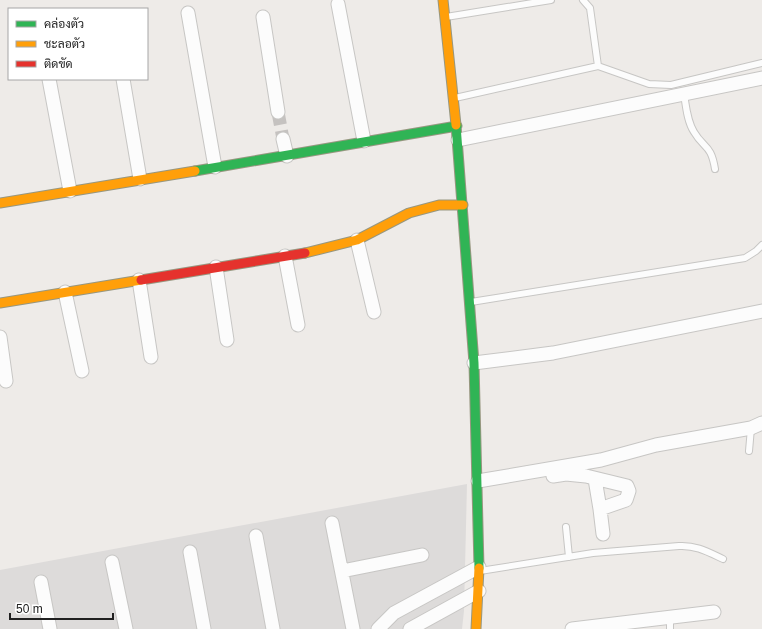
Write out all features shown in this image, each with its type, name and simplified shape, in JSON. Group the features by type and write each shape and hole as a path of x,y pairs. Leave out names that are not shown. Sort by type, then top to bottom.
{"street":[{"path":"443,0 455,98 474,363 479,569 476,629"},
{"path":"338,4 364,141"},
{"path":"188,13 215,168"},
{"path":"263,17 278,112"},
{"path":"458,140 762,78"},
{"path":"49,80 70,191"},
{"path":"123,80 140,180"},
{"path":"0,203 287,156 364,141 456,126"},
{"path":"283,139 287,156"},
{"path":"0,303 285,256 357,240 409,213 438,205 463,205"},
{"path":"357,240 374,312"},
{"path":"285,256 298,324"},
{"path":"216,267 227,340"},
{"path":"139,280 151,357"},
{"path":"65,292 82,370"},
{"path":"474,363 553,353 762,311"},
{"path":"0,337 6,381"},
{"path":"478,484 601,460 656,445 757,426"},
{"path":"478,484 566,474 586,476 624,485 629,491 626,500 600,509"},
{"path":"596,479 603,534"},
{"path":"332,522 353,629"},
{"path":"256,536 274,629"},
{"path":"190,552 204,629"},
{"path":"342,571 422,555"},
{"path":"112,562 126,629"},
{"path":"378,629 394,613 479,569"},
{"path":"41,582 50,629"},
{"path":"410,629 479,591"},
{"path":"572,629 670,623 714,612"}],"lane":[{"path":"445,17 551,0"},
{"path":"583,0 590,8 598,66"},
{"path":"455,98 494,91 598,66 649,84 671,85 762,63"},
{"path":"684,94 689,118 694,132 713,155 715,169"},
{"path":"470,302 745,258 756,251 762,244"},
{"path":"749,451 757,426"},
{"path":"566,526 569,557"},
{"path":"479,569 622,550 690,546 723,559"}],"shaded area":[{"path":"467,484 464,611 462,629 0,629 0,570"}],"tunnel":[{"path":"278,112 283,139"}],"traffic: fast":[{"path":"456,125 474,363 479,568"},
{"path":"195,171 457,126"}],"traffic: slow":[{"path":"443,0 456,125"},
{"path":"0,203 195,171"},
{"path":"305,253 357,240 409,213 439,205 463,205"},
{"path":"0,303 141,280"},
{"path":"476,629 479,568"}],"traffic: jam":[{"path":"141,280 305,253"}]}
